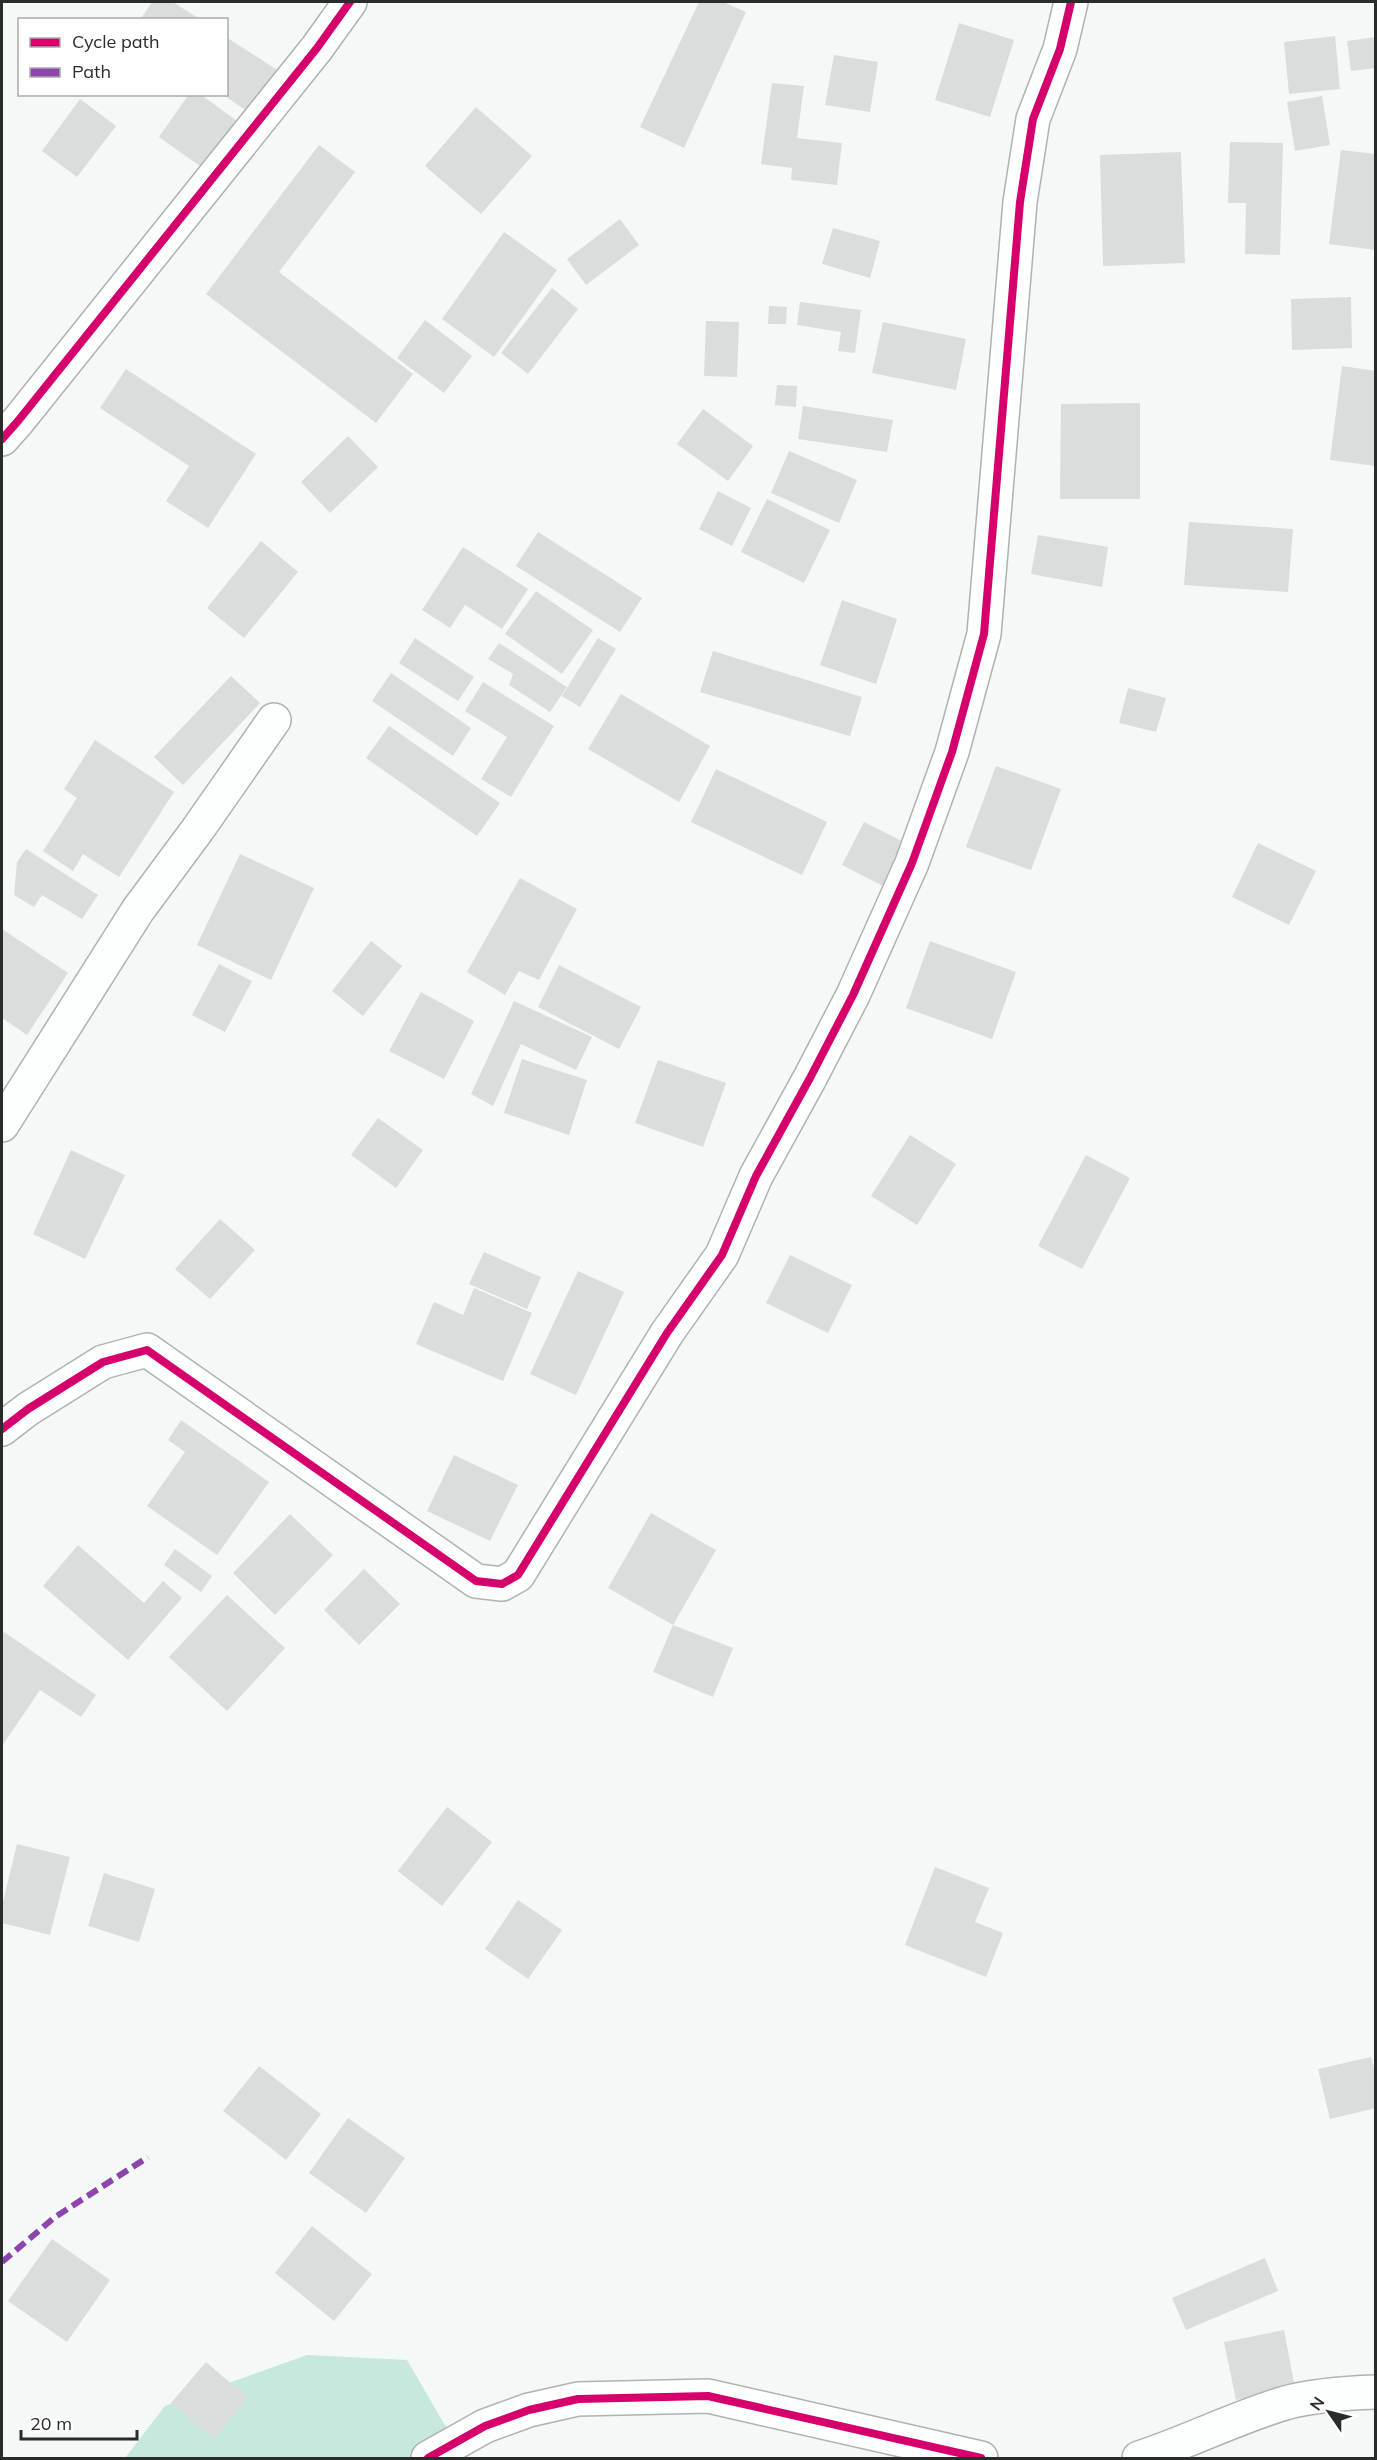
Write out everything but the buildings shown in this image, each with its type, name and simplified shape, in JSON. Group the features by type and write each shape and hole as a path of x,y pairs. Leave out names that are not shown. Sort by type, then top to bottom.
{"street":[{"path":"2,439 317,48 350,2"},
{"path":"2,1429 28,1409 103,1362 147,1350 476,1581 502,1584 518,1575 667,1333 722,1255 756,1176 853,995 912,864 952,752 984,634 1020,202 1034,119 1075,3"},
{"path":"2,1125 138,910 274,720"},
{"path":"1139,2458 1235,2420 1286,2403 1339,2393 1376,2392"},
{"path":"428,2458 485,2426 529,2410 579,2399 708,2397 981,2458"}],"green space":[{"path":"307,2355 407,2360 464,2458 125,2458 165,2406"}],"marked path":[{"path":"2,2262 55,2217 148,2157"}],"cycle path":[{"path":"2,439 317,48 350,2"},
{"path":"2,1429 28,1409 103,1362 147,1350 476,1581 502,1584 518,1575 667,1333 722,1255 756,1176 853,995 912,863 952,752 984,634 1020,202 1033,119 1060,49 1071,2"},
{"path":"428,2458 485,2426 529,2410 578,2399 708,2396 981,2458"}]}
